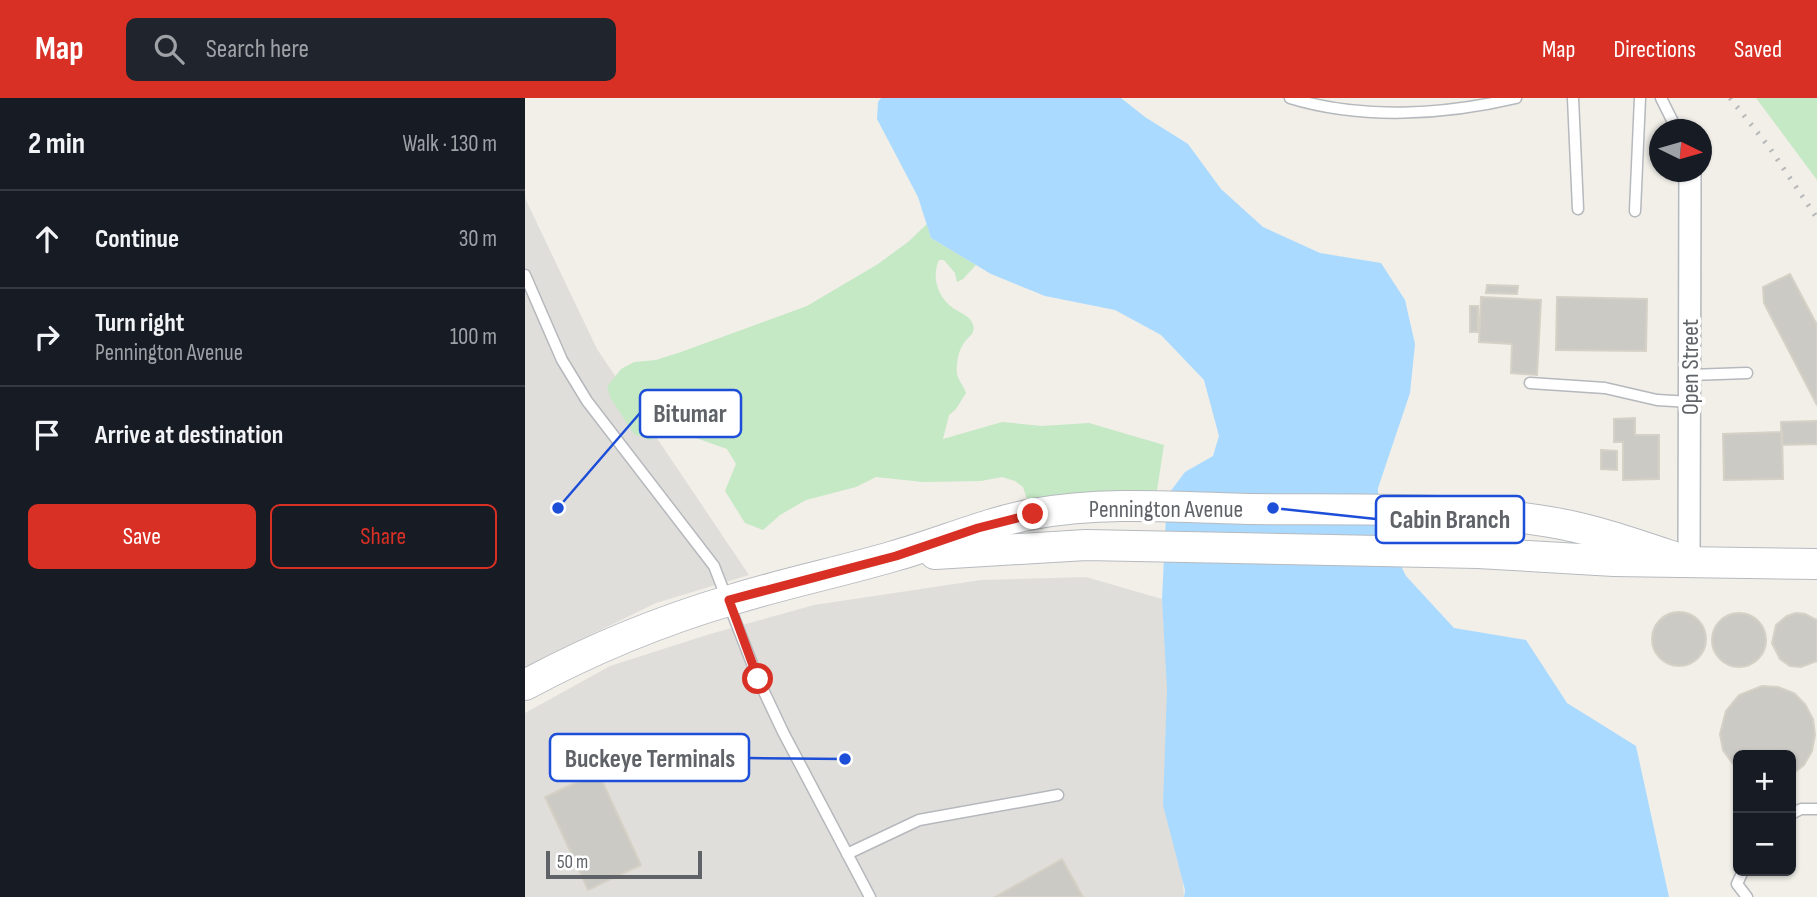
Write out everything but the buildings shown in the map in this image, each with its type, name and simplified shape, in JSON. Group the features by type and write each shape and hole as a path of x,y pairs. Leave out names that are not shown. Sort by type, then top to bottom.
{"main road":[{"name":"Pennington Avenue","path":"525,685 651,627 729,600 896,556 978,528 1033,514 1086,508 1414,511 1551,522 1616,538 1689,562"},
{"name":"Pennington Avenue","path":"896,556 1086,545 1415,551 1614,561 1817,564"}],"street":[{"name":"Open Street","path":"1689,562 1690,182"}],"lane":[{"path":"1290,98 1309,104 1412,113 1481,106 1516,98"},
{"path":"1573,98 1578,209"},
{"path":"1635,211 1640,98"},
{"path":"1661,98 1672,119"},
{"path":"525,275 562,360 587,401 714,566 758,679 783,733 870,897"},
{"path":"1690,375 1747,373"},
{"path":"1530,383 1605,388 1657,400 1690,402"},
{"path":"847,854 919,820 1058,796"},
{"path":"1793,813 1801,809 1817,809"},
{"path":"1741,876 1737,884 1747,897"}],"shaded area":[{"path":"525,198 597,349 749,575 656,603 525,667"},
{"path":"1086,577 1162,599 1184,897 525,897 525,713 610,666 814,605 981,580"}],"green space":[{"path":"1756,98 1817,98 1817,180"},
{"path":"927,224 931,238 976,265 957,282 955,273 944,260 939,260 937,267 937,287 943,298 970,319 974,328 962,346 957,362 958,376 966,393 949,415 943,439 1002,422 1042,426 1089,423 1164,445 1157,490 1027,499 1023,487 1002,477 981,481 923,482 876,477 856,487 806,500 780,515 763,530 745,523 725,491 736,464 727,449 679,432 649,440 634,434 611,399 607,387 621,369 634,362 656,360 681,352 807,306 878,264"}],"water":[{"path":"881,98 1121,98 1188,144 1221,189 1263,227 1320,253 1381,263 1405,300 1415,344 1410,393 1378,488 1378,520 1406,576 1454,628 1526,640 1567,703 1636,746 1669,897 1184,897 1185,890 1163,805 1167,689 1162,599 1167,496 1185,472 1213,456 1219,436 1204,380 1161,335 1115,310 1045,296 991,274 931,238 918,197 877,119 878,102"}],"railway":[{"path":"1730,98 1769,147 1817,218"}],"place":[{"name":"Bitumar","path":"558,508"},
{"name":"Cabin Branch","path":"1273,508"},
{"name":"Buckeye Terminals","path":"845,759"}],"route":[{"path":"758,679 729,600 896,556 978,528 1033,514"}]}
